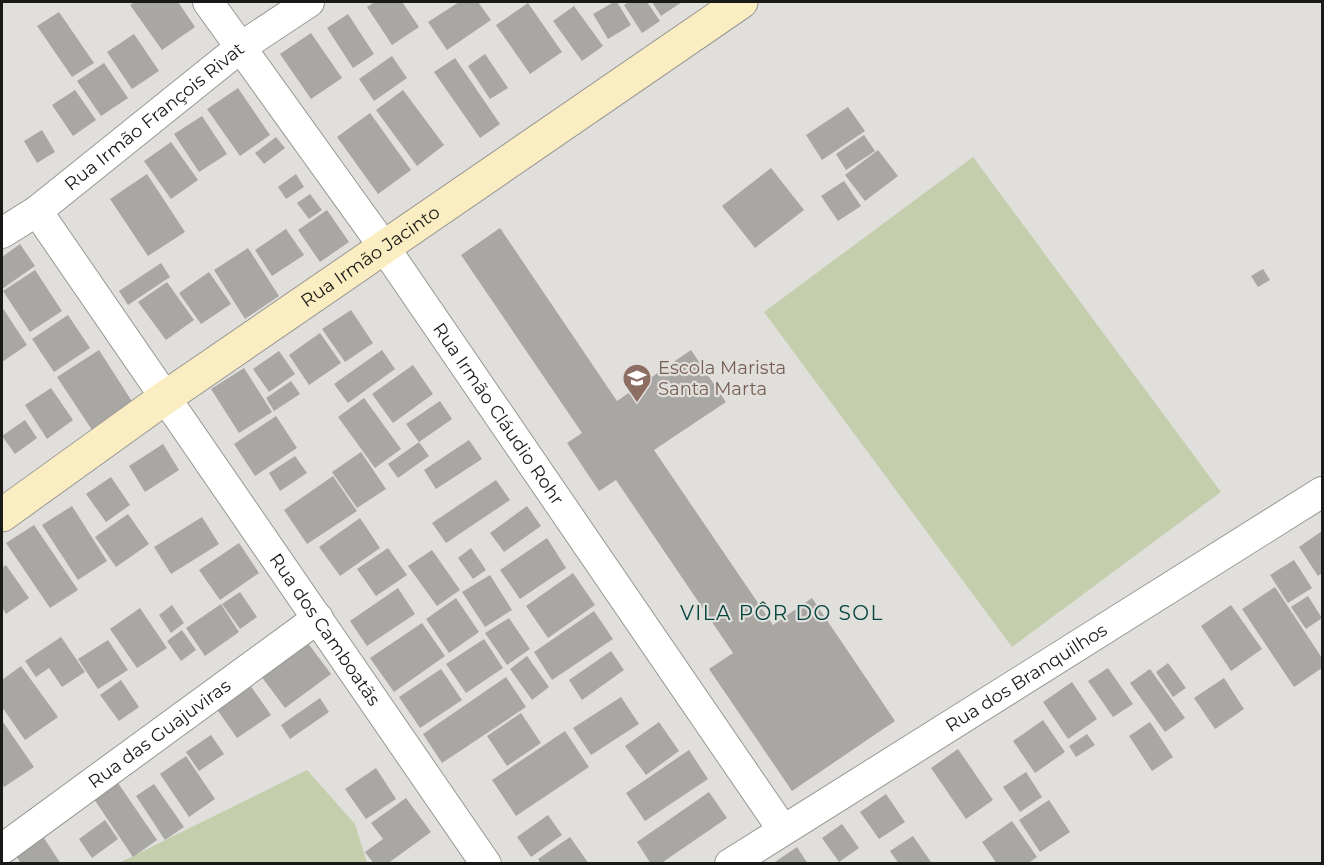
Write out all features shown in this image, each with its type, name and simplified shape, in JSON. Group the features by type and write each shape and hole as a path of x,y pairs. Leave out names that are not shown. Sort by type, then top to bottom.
{"street":[{"name":"Rua Irmão Cláudio Rohr","path":"208,2 384,247 783,830"},
{"name":"Rua Irmão François Rivat","path":"2,233 37,211 242,47 309,2"},
{"name":"Rua Irmão Jacinto","path":"2,515 166,397 741,2"},
{"name":"Rua dos Camboatãs","path":"37,211 486,864"},
{"name":"Rua dos Branquilhos","path":"730,864 1323,492"},
{"name":"Rua das Guajuviras","path":"2,849 318,618"}],"green space":[{"path":"973,157 1221,492 1012,647 764,312"},
{"path":"307,770 355,824 367,863 117,864"}],"building":[{"path":"135,2 178,2 195,27 162,50 130,5"},
{"path":"375,2 402,2 419,27 392,45 367,7"},
{"path":"459,2 478,2 491,20 447,50 428,22"},
{"path":"617,2 631,25 608,39 593,14"},
{"path":"629,2 647,2 660,21 642,33 624,5"},
{"path":"652,2 682,2 661,16"},
{"path":"528,3 562,52 530,74 496,25"},
{"path":"574,6 603,46 582,61 553,21"},
{"path":"59,12 94,63 72,77 37,26"},
{"path":"348,14 374,54 353,68 327,28"},
{"path":"311,33 342,78 311,99 280,54"},
{"path":"134,34 159,71 132,89 107,52"},
{"path":"485,54 508,88 490,99 468,66"},
{"path":"392,56 407,78 374,101 359,79"},
{"path":"455,58 500,124 480,138 434,72"},
{"path":"104,63 128,98 101,116 77,81"},
{"path":"238,88 270,135 240,156 207,109"},
{"path":"75,90 96,120 73,136 52,105"},
{"path":"403,90 444,145 417,166 376,110"},
{"path":"848,107 865,131 822,160 806,135"},
{"path":"370,113 411,170 378,194 337,137"},
{"path":"202,116 227,154 199,172 174,134"},
{"path":"42,130 55,152 37,163 24,141"},
{"path":"864,135 875,151 846,170 836,154"},
{"path":"276,137 285,148 264,164 255,153"},
{"path":"171,142 198,180 171,199 144,161"},
{"path":"878,150 898,176 865,201 845,175"},
{"path":"771,168 804,210 755,248 722,206"},
{"path":"147,174 185,232 148,256 110,199"},
{"path":"296,174 304,187 286,199 278,187"},
{"path":"844,181 861,206 838,221 821,196"},
{"path":"310,194 322,210 309,219 297,203"},
{"path":"327,210 349,242 320,262 298,230"},
{"path":"500,228 617,401 691,350 726,402 654,450 773,625 812,598 895,721 792,791 709,669 733,653 616,480 599,491 567,443 582,433 461,255"},
{"path":"286,229 304,255 272,276 255,250"},
{"path":"20,244 35,266 2,289 2,257"},
{"path":"248,248 279,296 245,319 214,270"},
{"path":"161,263 170,277 128,305 119,291"},
{"path":"1263,269 1270,280 1258,287 1251,276"},
{"path":"35,270 62,311 30,332 3,291"},
{"path":"209,272 231,304 201,324 179,293"},
{"path":"167,282 194,320 166,340 138,302"},
{"path":"2,307 27,345 2,362"},
{"path":"351,310 373,343 345,362 322,329"},
{"path":"68,315 90,348 54,372 32,339"},
{"path":"320,333 341,363 309,385 289,355"},
{"path":"99,350 133,403 92,430 57,377"},
{"path":"382,350 395,369 348,403 334,384"},
{"path":"279,351 295,374 269,392 253,369"},
{"path":"413,365 433,394 393,423 372,394"},
{"path":"244,368 272,412 239,433 211,389"},
{"path":"291,381 300,394 274,411 266,398"},
{"path":"51,388 73,420 47,439 25,405"},
{"path":"364,398 401,449 375,468 338,417"},
{"path":"440,401 452,419 419,442 406,424"},
{"path":"276,416 297,448 255,476 234,444"},
{"path":"25,420 37,438 15,454 2,436"},
{"path":"469,440 482,459 436,489 424,470"},
{"path":"419,442 429,456 398,478 388,464"},
{"path":"163,444 179,470 145,492 129,466"},
{"path":"361,452 386,489 357,508 332,472"},
{"path":"295,456 307,473 280,491 269,473"},
{"path":"333,476 357,511 307,544 284,510"},
{"path":"111,477 130,505 106,522 86,494"},
{"path":"496,480 510,500 446,543 432,523"},
{"path":"72,506 107,561 78,580 42,525"},
{"path":"527,506 541,526 504,552 490,533"},
{"path":"128,514 149,544 116,567 95,537"},
{"path":"202,517 219,544 171,574 154,547"},
{"path":"360,518 380,548 340,576 319,547"},
{"path":"34,525 78,590 50,608 6,543"},
{"path":"1322,531 1322,573 1318,576 1299,547"},
{"path":"547,538 566,568 520,599 500,570"},
{"path":"239,543 259,573 220,600 199,570"},
{"path":"388,548 407,575 376,596 357,569"},
{"path":"471,548 486,570 473,579 458,558"},
{"path":"432,550 460,590 437,606 408,566"},
{"path":"1294,560 1312,588 1288,603 1270,575"},
{"path":"6,565 29,598 6,614 2,607 2,568"},
{"path":"573,573 595,605 548,638 526,606"},
{"path":"490,575 512,610 485,627 462,592"},
{"path":"1275,587 1322,658 1322,668 1294,687 1242,609"},
{"path":"398,588 415,614 367,646 350,621"},
{"path":"240,592 257,617 240,629 222,604"},
{"path":"1308,596 1322,618 1306,629 1291,607"},
{"path":"456,598 479,632 449,653 426,619"},
{"path":"221,604 239,632 205,656 186,628"},
{"path":"172,605 184,623 171,633 159,615"},
{"path":"1231,605 1262,649 1231,671 1201,626"},
{"path":"140,608 167,648 137,668 110,629"},
{"path":"594,611 613,639 552,680 534,652"},
{"path":"509,618 530,649 507,665 485,633"},
{"path":"422,623 445,656 394,692 370,658"},
{"path":"182,630 196,650 181,661 167,641"},
{"path":"61,637 85,672 62,687 49,668 36,677 25,661"},
{"path":"484,639 503,668 466,693 446,664"},
{"path":"108,640 128,670 98,689 78,659"},
{"path":"307,642 331,674 285,708 261,676"},
{"path":"611,651 624,670 582,700 569,680"},
{"path":"527,656 549,687 532,700 510,669"},
{"path":"1168,663 1186,688 1173,697 1156,672"},
{"path":"21,666 58,717 25,740 2,707 2,680"},
{"path":"1108,668 1133,704 1113,717 1088,681"},
{"path":"441,669 462,700 420,728 399,697"},
{"path":"1150,669 1185,718 1165,732 1130,683"},
{"path":"506,677 526,707 442,763 423,734"},
{"path":"1224,678 1244,709 1215,729 1194,698"},
{"path":"121,680 139,707 119,721 100,695"},
{"path":"1072,682 1097,719 1068,739 1043,702"},
{"path":"250,685 271,715 237,738 216,708"},
{"path":"621,697 639,724 591,755 573,728"},
{"path":"320,698 329,712 290,739 281,725"},
{"path":"521,713 541,743 507,766 487,736"},
{"path":"1043,720 1065,752 1035,773 1013,741"},
{"path":"3,722 34,767 4,787 2,783"},
{"path":"659,722 679,751 646,775 625,746"},
{"path":"1150,722 1173,757 1152,771 1129,736"},
{"path":"565,731 589,767 516,816 492,780"},
{"path":"1087,734 1095,745 1076,757 1069,746"},
{"path":"211,735 224,754 199,771 186,752"},
{"path":"958,749 993,800 966,819 931,768"},
{"path":"689,750 708,779 645,821 626,793"},
{"path":"186,756 215,799 189,817 160,774"},
{"path":"376,768 396,799 366,819 345,789"},
{"path":"1026,772 1042,797 1020,812 1003,787"},
{"path":"118,783 157,840 133,857 94,799"},
{"path":"154,784 184,827 165,840 136,796"},
{"path":"709,792 727,818 660,864 651,864 637,842"},
{"path":"886,794 905,822 879,839 860,812"},
{"path":"406,798 431,832 387,864 374,864 365,852 383,839 371,823"},
{"path":"1049,800 1070,832 1040,852 1019,820"},
{"path":"548,815 562,835 531,857 517,837"},
{"path":"105,820 118,839 92,858 79,839"},
{"path":"1012,821 1037,857 1027,864 997,864 982,842"},
{"path":"842,824 859,848 839,862 822,838"},
{"path":"42,835 61,864 21,864 15,854"},
{"path":"913,836 931,862 929,864 899,864 890,851"},
{"path":"570,837 589,864 541,864 538,859"},
{"path":"797,847 808,864 776,864 775,862"}],"place":[{"name":"Escola Marista Santa Marta","path":"637,404"}],"district":[{"name":"VILA PÔR DO SOL","path":"782,613"}]}
